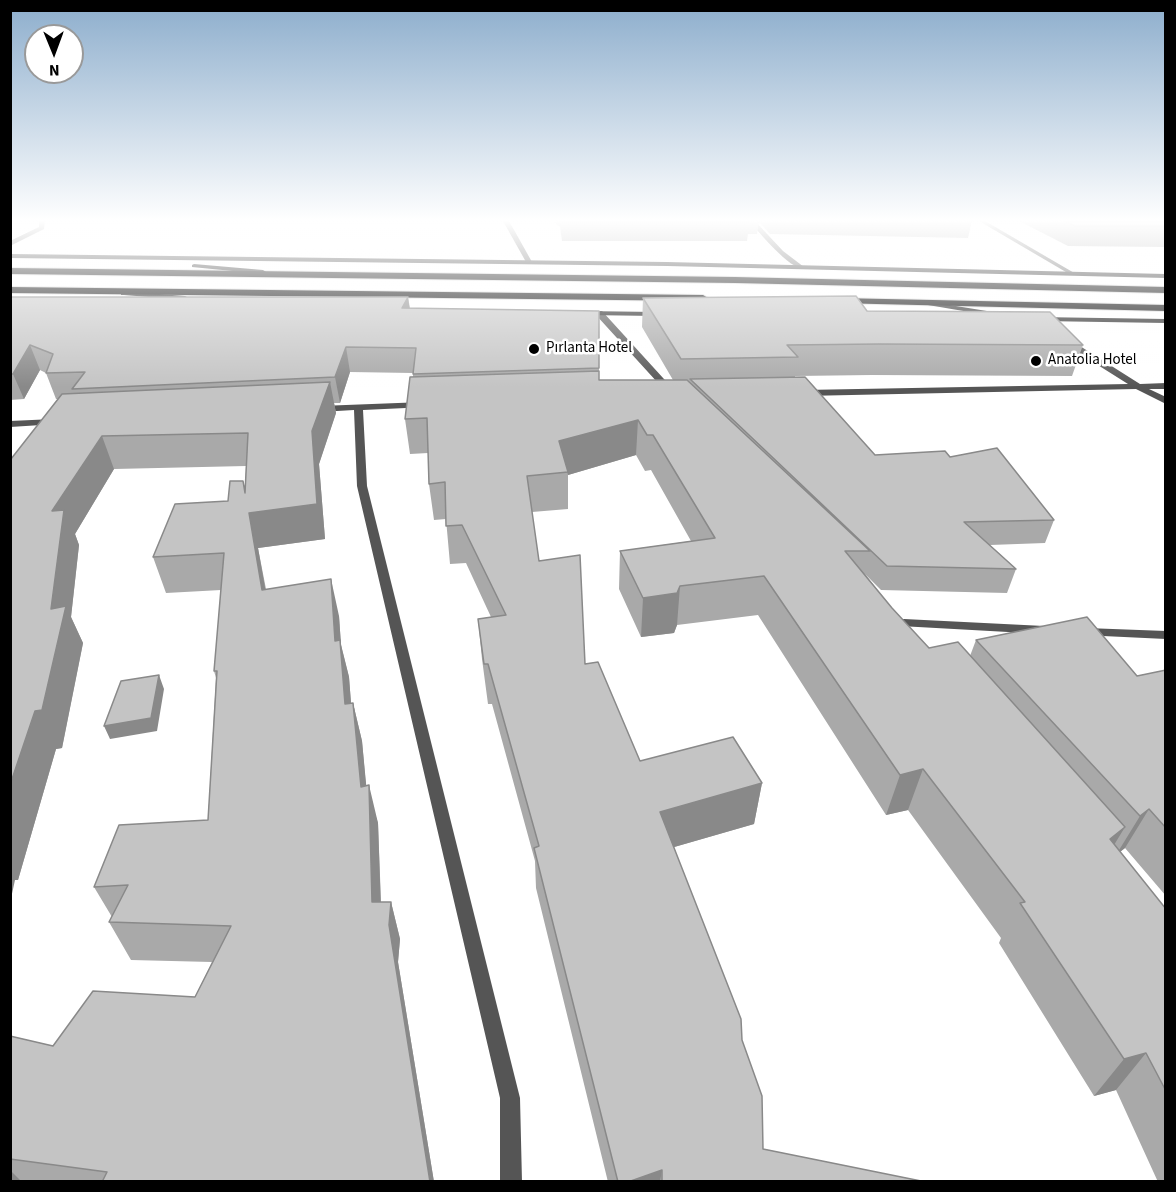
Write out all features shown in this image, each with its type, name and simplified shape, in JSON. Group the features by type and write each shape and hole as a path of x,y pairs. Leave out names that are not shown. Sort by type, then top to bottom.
{"highway":[{"path":"463,277 1166,290"},
{"path":"10,290 711,298"},
{"path":"831,301 1166,308"}],"main road":[{"path":"93,290 219,302"},
{"path":"927,303 1006,318 958,318"},
{"path":"575,313 671,314"},
{"path":"1032,319 1166,321"}],"street":[{"path":"599,313 674,399"},
{"path":"1032,319 1051,331"},
{"path":"1060,337 1135,385 1166,401"},
{"path":"793,393 1166,386"},
{"path":"310,410 440,404"},
{"path":"358,407 362,486 510,1098 511,1182"},
{"path":"11,425 71,421"},
{"path":"920,641 900,619 1064,631 1166,635"}],"building":[{"path":"856,296 867,311 1050,312 1083,345 787,345 798,357 681,359 643,298"},
{"path":"10,297 408,297 402,308 599,311 599,368 413,374 416,348 346,347 335,377 72,389 85,372 46,373 53,354 30,345 13,374 10,374"},
{"path":"599,371 599,380 687,380 870,551 845,551 929,648 958,642 1125,827 1110,839 1166,909 1166,1091 1146,1053 1124,1059 1020,903 1025,902 923,769 900,775 764,576 680,586 677,593 643,598 620,551 715,538 653,435 647,435 638,420 559,441 568,472 527,476 539,561 580,555 585,664 598,662 640,761 733,737 762,783 660,812 741,1019 742,1040 762,1096 763,1149 926,1182 662,1182 662,1170 628,1182 618,1182 534,848 539,846 488,664 484,664 478,619 506,615 462,525 446,526 445,482 429,484 427,418 405,419 410,377"},
{"path":"805,377 875,455 945,451 950,457 997,448 1054,520 964,522 1016,569 887,566 690,379"},
{"path":"330,382 312,431 317,504 249,513 262,590 331,579 335,641 340,640 345,704 353,703 361,787 369,785 372,902 391,902 389,925 430,1182 102,1182 107,1172 10,1159 10,1036 53,1046 93,991 195,997 231,926 109,922 128,885 94,887 119,825 208,820 217,671 214,671 224,553 153,557 175,504 228,501 230,481 243,481 245,493 248,433 102,436 52,511 64,510 51,609 66,606 42,710 35,711 10,785 10,461 62,394"},
{"path":"1087,617 1137,676 1166,670 1166,828 1149,809 1140,816 976,640"},
{"path":"159,675 151,718 104,726 121,681"}],"place":[{"name":"Pırlanta Hotel","path":"534,349"},
{"name":"Anatolia Hotel","path":"1036,361"}]}
